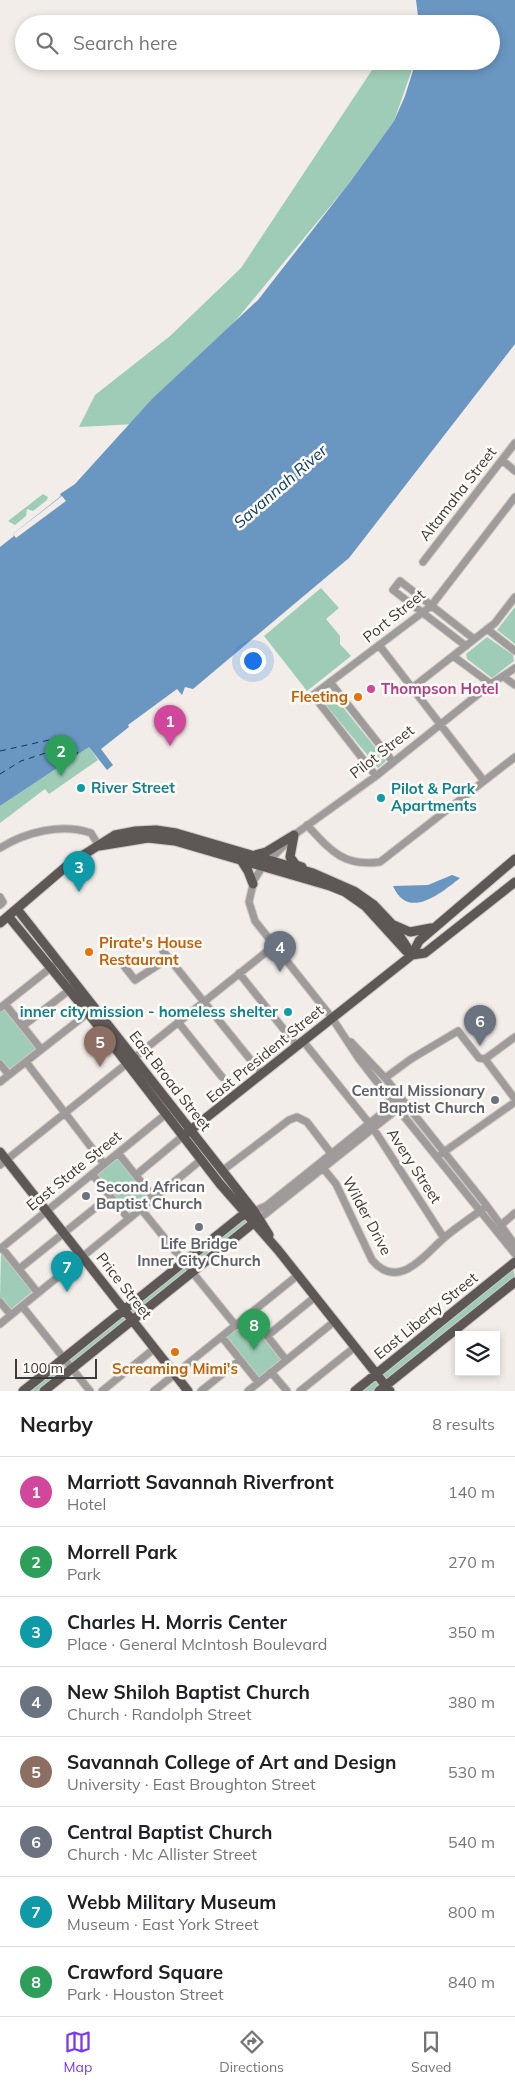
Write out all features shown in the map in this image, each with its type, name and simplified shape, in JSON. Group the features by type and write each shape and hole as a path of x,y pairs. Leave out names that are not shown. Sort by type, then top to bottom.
{"main road":[{"path":"0,923 69,864 115,835 156,830 176,833 252,856 267,864 345,892 365,906 400,946 412,956"},
{"path":"252,856 259,855 294,836"},
{"path":"294,836 290,852 292,861 296,865 321,872 374,905 392,924 412,956"},
{"path":"99,846 155,838 175,841 241,860 267,864 336,882"},
{"name":"East President Street","path":"412,956 419,941 515,859"},
{"path":"241,860 253,884"},
{"name":"East President Street","path":"183,1136 412,956 425,953 515,882"},
{"name":"East Broad Street","path":"20,906 54,965"},
{"name":"East Broad Street","path":"8,916 72,987 130,1060 166,1114 201,1160 253,1217"},
{"path":"392,924 410,932 434,928"},
{"name":"East Broad Street","path":"72,987 88,1013 191,1130 278,1250 377,1374 385,1389"},
{"name":"Price Street","path":"0,1152 3,1162 64,1232 188,1391"},
{"path":"23,1391 184,1261 253,1217"},
{"path":"44,1391 192,1271 253,1217"},
{"name":"East Liberty Street","path":"355,1391 515,1262"},
{"name":"East Liberty Street","path":"385,1389 515,1282"}],"street":[{"name":"Altamaha Street","path":"423,562 515,443"},
{"path":"502,460 515,471"},
{"name":"Port Street","path":"376,776 313,695 431,606 515,497"},
{"path":"466,646 393,590 400,582 474,639"},
{"path":"412,688 495,623 515,597"},
{"path":"487,629 515,650"},
{"path":"379,646 484,780"},
{"path":"454,656 491,684"},
{"name":"Pilot Street","path":"253,884 267,864 294,836 376,776 491,684 515,669"},
{"path":"504,677 515,685"},
{"path":"330,682 393,762"},
{"path":"307,826 344,860 357,863 380,862 515,757"},
{"path":"0,848 32,834 62,829 91,833 99,846"},
{"path":"253,884 250,892 250,910 255,921 332,1018 359,1059 515,1254"},
{"path":"0,897 3,902 0,905"},
{"path":"3,1162 275,944"},
{"path":"164,951 262,1074"},
{"path":"124,966 136,980 169,958"},
{"path":"41,1050 23,1026 2,1006 54,965"},
{"name":"Avery Street","path":"239,973 371,1126 444,1238"},
{"path":"23,1026 72,987"},
{"path":"0,1082 88,1013"},
{"path":"178,1022 222,1077"},
{"path":"385,1078 411,1059 458,1031 479,1058 485,1059 515,1100 436,1157"},
{"path":"485,1059 515,1037"},
{"path":"346,1038 363,1053 385,1078 487,1206 515,1245"},
{"path":"26,1062 104,1164"},
{"path":"0,1064 9,1075"},
{"path":"253,1217 403,1101"},
{"name":"East State Street","path":"1,1249 166,1114"},
{"path":"222,1171 289,1120 297,1117 306,1122 333,1156"},
{"name":"East President Street","path":"136,1175 183,1136"},
{"path":"118,1153 154,1198"},
{"path":"253,1217 324,1168 333,1156"},
{"path":"0,1324 201,1160"},
{"name":"Wilder Drive","path":"324,1168 336,1184 372,1260 385,1271 392,1273 405,1270 430,1253 444,1238 487,1206"},
{"path":"92,1174 128,1218"},
{"path":"18,1270 110,1196"},
{"path":"141,1208 236,1326"},
{"path":"500,1225 515,1213"},
{"path":"1,1249 38,1294"},
{"path":"154,1391 298,1275"},
{"path":"267,1336 315,1297"},
{"path":"0,1302 10,1315"},
{"path":"22,1306 90,1391"},
{"path":"250,1314 286,1360"},
{"path":"248,1391 335,1321"},
{"path":"222,1337 258,1382"},
{"path":"300,1391 355,1347"},
{"path":"102,1391 155,1348"},
{"path":"201,1391 240,1360"},
{"path":"271,1372 287,1391"}],"green space":[{"path":"372,70 412,70 394,121 347,186 227,331 136,424 79,427 95,395 170,336 241,268"},
{"path":"43,494 48,497 47,500 33,511 27,509 26,516 15,525 8,521"},
{"path":"321,588 339,608 326,619 340,636 340,644 351,656 307,691 264,636"},
{"path":"515,607 515,644 497,630"},
{"path":"487,637 513,655 514,661 492,678 467,659 466,654"},
{"path":"330,691 386,761 378,768 321,699"},
{"path":"89,747 98,760 49,794 45,789 0,823 0,806"},
{"path":"5,1008 38,1049 10,1072 0,1060 0,1012"},
{"path":"117,1157 150,1198 129,1215 96,1175"},
{"path":"241,1214 253,1228 48,1391 21,1391"},
{"path":"1,1252 33,1291 10,1310 0,1298"},
{"path":"513,1267 515,1278 374,1391 360,1391"},
{"path":"248,1319 281,1360 258,1378 225,1338"}],"water":[{"name":"Savannah River","path":"416,0 515,0 515,344 349,558 193,689 185,687 182,695 177,689 128,725 129,727 101,749 113,765 107,770 89,747 0,806 0,547 14,536 13,534 61,496 60,494 75,484 152,399 258,300 350,182 394,121 413,70 500,70 500,15 418,15"},
{"path":"452,875 460,878 434,896 416,903 407,902 399,896 393,886 428,885"}],"pier":[{"path":"62,496 66,501 16,538 13,534"}],"ferry route":[{"path":"0,751 49,740 63,743 78,753"},
{"path":"0,774 21,761 52,751 79,754"}],"place":[{"name":"Thompson Hotel","path":"371,689"},
{"name":"Fleeting","path":"358,697"},
{"name":"Marriott Savannah Riverfront","path":"170,746"},
{"name":"Morrell Park","path":"61,776"},
{"name":"River Street","path":"81,788"},
{"name":"Pilot & Park Apartments","path":"381,798"},
{"name":"Charles H. Morris Center","path":"79,892"},
{"name":"Pirate's House Restaurant","path":"89,952"},
{"name":"New Shiloh Baptist Church","path":"280,972"},
{"name":"inner city mission - homeless shelter","path":"288,1012"},
{"name":"Central Baptist Church","path":"480,1046"},
{"name":"Savannah College of Art and Design","path":"100,1067"},
{"name":"Central Missionary Baptist Church","path":"495,1100"},
{"name":"Second African Baptist Church","path":"86,1196"},
{"name":"Life Bridge Inner City Church","path":"199,1227"},
{"name":"Webb Military Museum","path":"67,1292"},
{"name":"Crawford Square","path":"254,1350"},
{"name":"Screaming Mimi's","path":"175,1352"}]}
